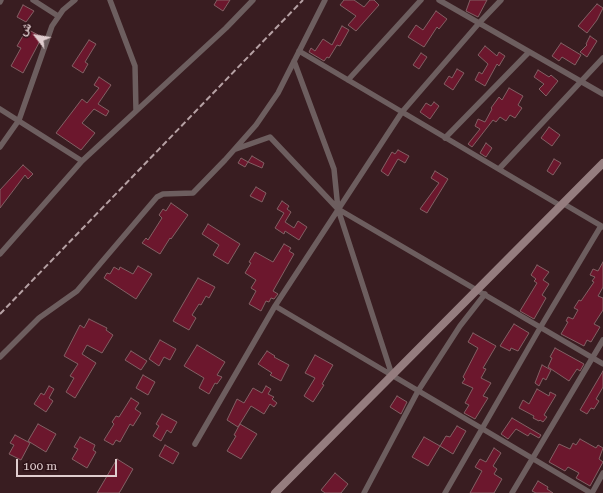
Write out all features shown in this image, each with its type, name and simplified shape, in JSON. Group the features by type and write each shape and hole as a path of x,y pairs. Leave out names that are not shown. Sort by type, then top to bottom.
{"street":[{"path":"33,0 58,16"},
{"path":"0,147 19,120 52,26 58,16 75,0"},
{"path":"110,0 135,66 136,111"},
{"path":"0,254 82,161 226,28 253,0"},
{"path":"0,357 39,318 77,291 151,202 163,194 193,193 235,149 267,110 278,93 326,0"},
{"path":"348,80 421,0"},
{"path":"439,0 480,22 529,52 582,80 603,94"},
{"path":"195,444 275,306 402,112 480,22 502,0"},
{"path":"299,51 499,170 602,226 540,328 445,493"},
{"path":"446,138 529,52"},
{"path":"499,170 603,58"},
{"path":"294,61 334,169 338,209 392,375"},
{"path":"0,109 82,161"},
{"path":"235,149 270,137 338,209 603,364"},
{"path":"275,493 603,163"},
{"path":"364,493 418,391 455,332 485,294"},
{"path":"275,306 591,493 603,473"},
{"path":"512,493 603,340"}],"building":[{"path":"217,0 230,0 223,11 214,5"},
{"path":"344,0 354,0 364,7 370,0 374,0 379,5 356,31 348,25 356,16 340,5"},
{"path":"470,0 487,0 478,17 466,11"},
{"path":"597,4 603,8 597,20 587,33 578,26"},
{"path":"23,5 34,11 26,22 17,17"},
{"path":"436,11 447,19 439,29 437,27 424,47 408,37 416,25 423,30"},
{"path":"342,26 349,30 340,46 337,45 329,58 327,57 324,61 309,52 311,48 315,51 323,39 332,45"},
{"path":"27,29 42,37 23,73 11,66 21,48 17,46"},
{"path":"590,36 597,41 587,57 580,52 587,45 586,44"},
{"path":"89,40 96,44 85,62 88,64 83,73 72,66"},
{"path":"561,43 581,55 575,65 562,57 559,61 552,56"},
{"path":"485,46 497,56 499,52 505,56 499,66 497,64 485,86 475,80 479,72 482,74 488,64 478,55"},
{"path":"421,53 427,57 419,69 413,65"},
{"path":"457,69 464,73 453,90 444,84 449,76 452,78"},
{"path":"538,70 549,77 551,75 558,81 546,96 539,89 544,84 534,77"},
{"path":"99,77 111,85 98,104 109,111 106,116 94,109 82,123 95,133 81,150 56,133 82,99 87,103 99,88 94,85"},
{"path":"509,88 523,96 518,105 522,108 515,118 510,115 506,121 500,117 496,122 493,120 472,147 468,144 480,129 475,126 478,119 485,122 492,109 491,108 499,97 502,100"},
{"path":"434,102 439,106 430,119 420,112 426,103 431,106"},
{"path":"549,127 560,135 552,146 541,138"},
{"path":"486,143 492,148 486,157 480,153"},
{"path":"398,150 409,156 405,163 398,159 388,176 381,171 392,152 395,154"},
{"path":"252,156 264,163 262,168 248,162"},
{"path":"241,158 248,162 245,167 238,163"},
{"path":"554,159 561,163 553,175 547,171"},
{"path":"23,165 33,174 28,179 25,175 0,208 0,190"},
{"path":"435,171 448,179 427,213 420,209 439,183 431,178"},
{"path":"256,187 266,193 262,202 250,196"},
{"path":"282,201 289,206 287,209 291,212 285,222 294,228 298,221 307,227 299,240 285,231 284,234 275,228 284,213 277,209"},
{"path":"171,203 188,215 171,239 170,238 160,254 142,243 146,238 148,240 162,218 159,215 163,209 166,211"},
{"path":"208,224 240,244 228,264 213,255 219,245 202,234"},
{"path":"284,244 291,248 289,251 294,254 273,291 278,294 274,299 271,298 269,302 266,301 261,311 249,304 256,291 251,288 256,280 245,273 255,252 273,262"},
{"path":"603,262 603,287 598,296 603,298 603,310 594,324 600,327 591,342 587,340 584,346 561,334 568,322 566,321 568,317 573,319 578,310 574,308 579,300 581,301 594,282 592,281 595,277 590,275 593,269 598,271"},
{"path":"537,265 549,272 543,280 549,284 542,295 546,298 534,319 520,311 537,283 534,281 536,279 531,275"},
{"path":"138,266 152,274 136,299 104,278 107,273 110,274 114,267 119,270 120,267 133,274"},
{"path":"198,278 215,287 209,298 206,296 201,305 199,304 192,315 196,318 189,330 173,321"},
{"path":"89,319 107,328 106,330 113,335 102,353 87,345 82,354 96,363 75,398 66,392 74,378 70,376 78,364 64,356 80,325 84,328"},
{"path":"514,324 529,333 518,351 511,348 510,351 500,346"},
{"path":"473,333 496,346 483,368 486,369 481,378 491,383 483,396 488,398 475,419 464,413 469,405 465,403 473,388 462,383 465,379 463,377 478,348 468,342"},
{"path":"160,340 176,349 170,360 164,357 159,366 149,359"},
{"path":"197,345 225,362 217,375 222,377 217,384 215,383 209,394 199,388 204,378 184,366"},
{"path":"555,348 584,364 580,371 577,369 569,381 548,367 552,358 550,357"},
{"path":"131,351 147,361 141,370 125,360"},
{"path":"267,351 275,356 274,357 289,365 281,381 270,375 272,373 258,364"},
{"path":"315,355 333,365 322,384 324,385 313,402 304,396 315,378 305,373"},
{"path":"542,365 551,370 546,380 543,378 539,386 535,383"},
{"path":"603,371 603,387 596,399 599,401 594,409 591,408 587,414 580,410"},
{"path":"143,375 155,382 148,395 136,388"},
{"path":"49,386 54,389 49,398 53,401 46,412 34,404 41,393 44,395"},
{"path":"266,386 271,389 268,394 274,397 272,399 277,403 274,407 270,404 264,414 251,406 238,427 227,420 237,399 244,403 253,388 262,393"},
{"path":"537,389 549,396 550,392 556,395 544,415 547,417 543,422 533,418 534,416 519,408 523,400 529,404"},
{"path":"397,396 407,402 401,414 390,407"},
{"path":"131,398 139,403 135,409 141,413 133,426 130,424 120,442 116,440 113,445 104,440 114,424 112,422 116,416 119,417"},
{"path":"162,414 177,422 171,433 167,430 161,441 153,436 159,426 156,424"},
{"path":"512,418 541,435 539,438 530,433 528,436 516,429 508,439 501,434"},
{"path":"38,424 56,434 46,452 28,441"},
{"path":"240,424 257,434 241,459 227,451 236,436 234,435"},
{"path":"457,426 466,431 453,454 440,446 446,436 450,437"},
{"path":"15,435 30,443 21,460 9,454 14,445 10,443"},
{"path":"80,437 95,445 93,450 96,452 87,468 72,459 78,449 74,447"},
{"path":"424,437 440,446 428,466 412,457"},
{"path":"580,439 596,448 598,445 603,448 599,459 603,462 590,486 576,478 579,473 568,467 565,471 549,462 559,444 570,449 573,443 576,445"},
{"path":"165,445 179,453 173,464 159,456"},
{"path":"494,448 501,453 493,466 497,469 494,474 502,479 494,493 470,493 482,471 475,467 480,459 486,462"},
{"path":"117,459 133,469 121,490 119,493 97,493"},
{"path":"335,473 348,484 341,493 325,493 321,490"},
{"path":"538,481 548,487 547,489 553,493 536,493 532,491"}],"railway":[{"path":"0,314 303,0"}]}
